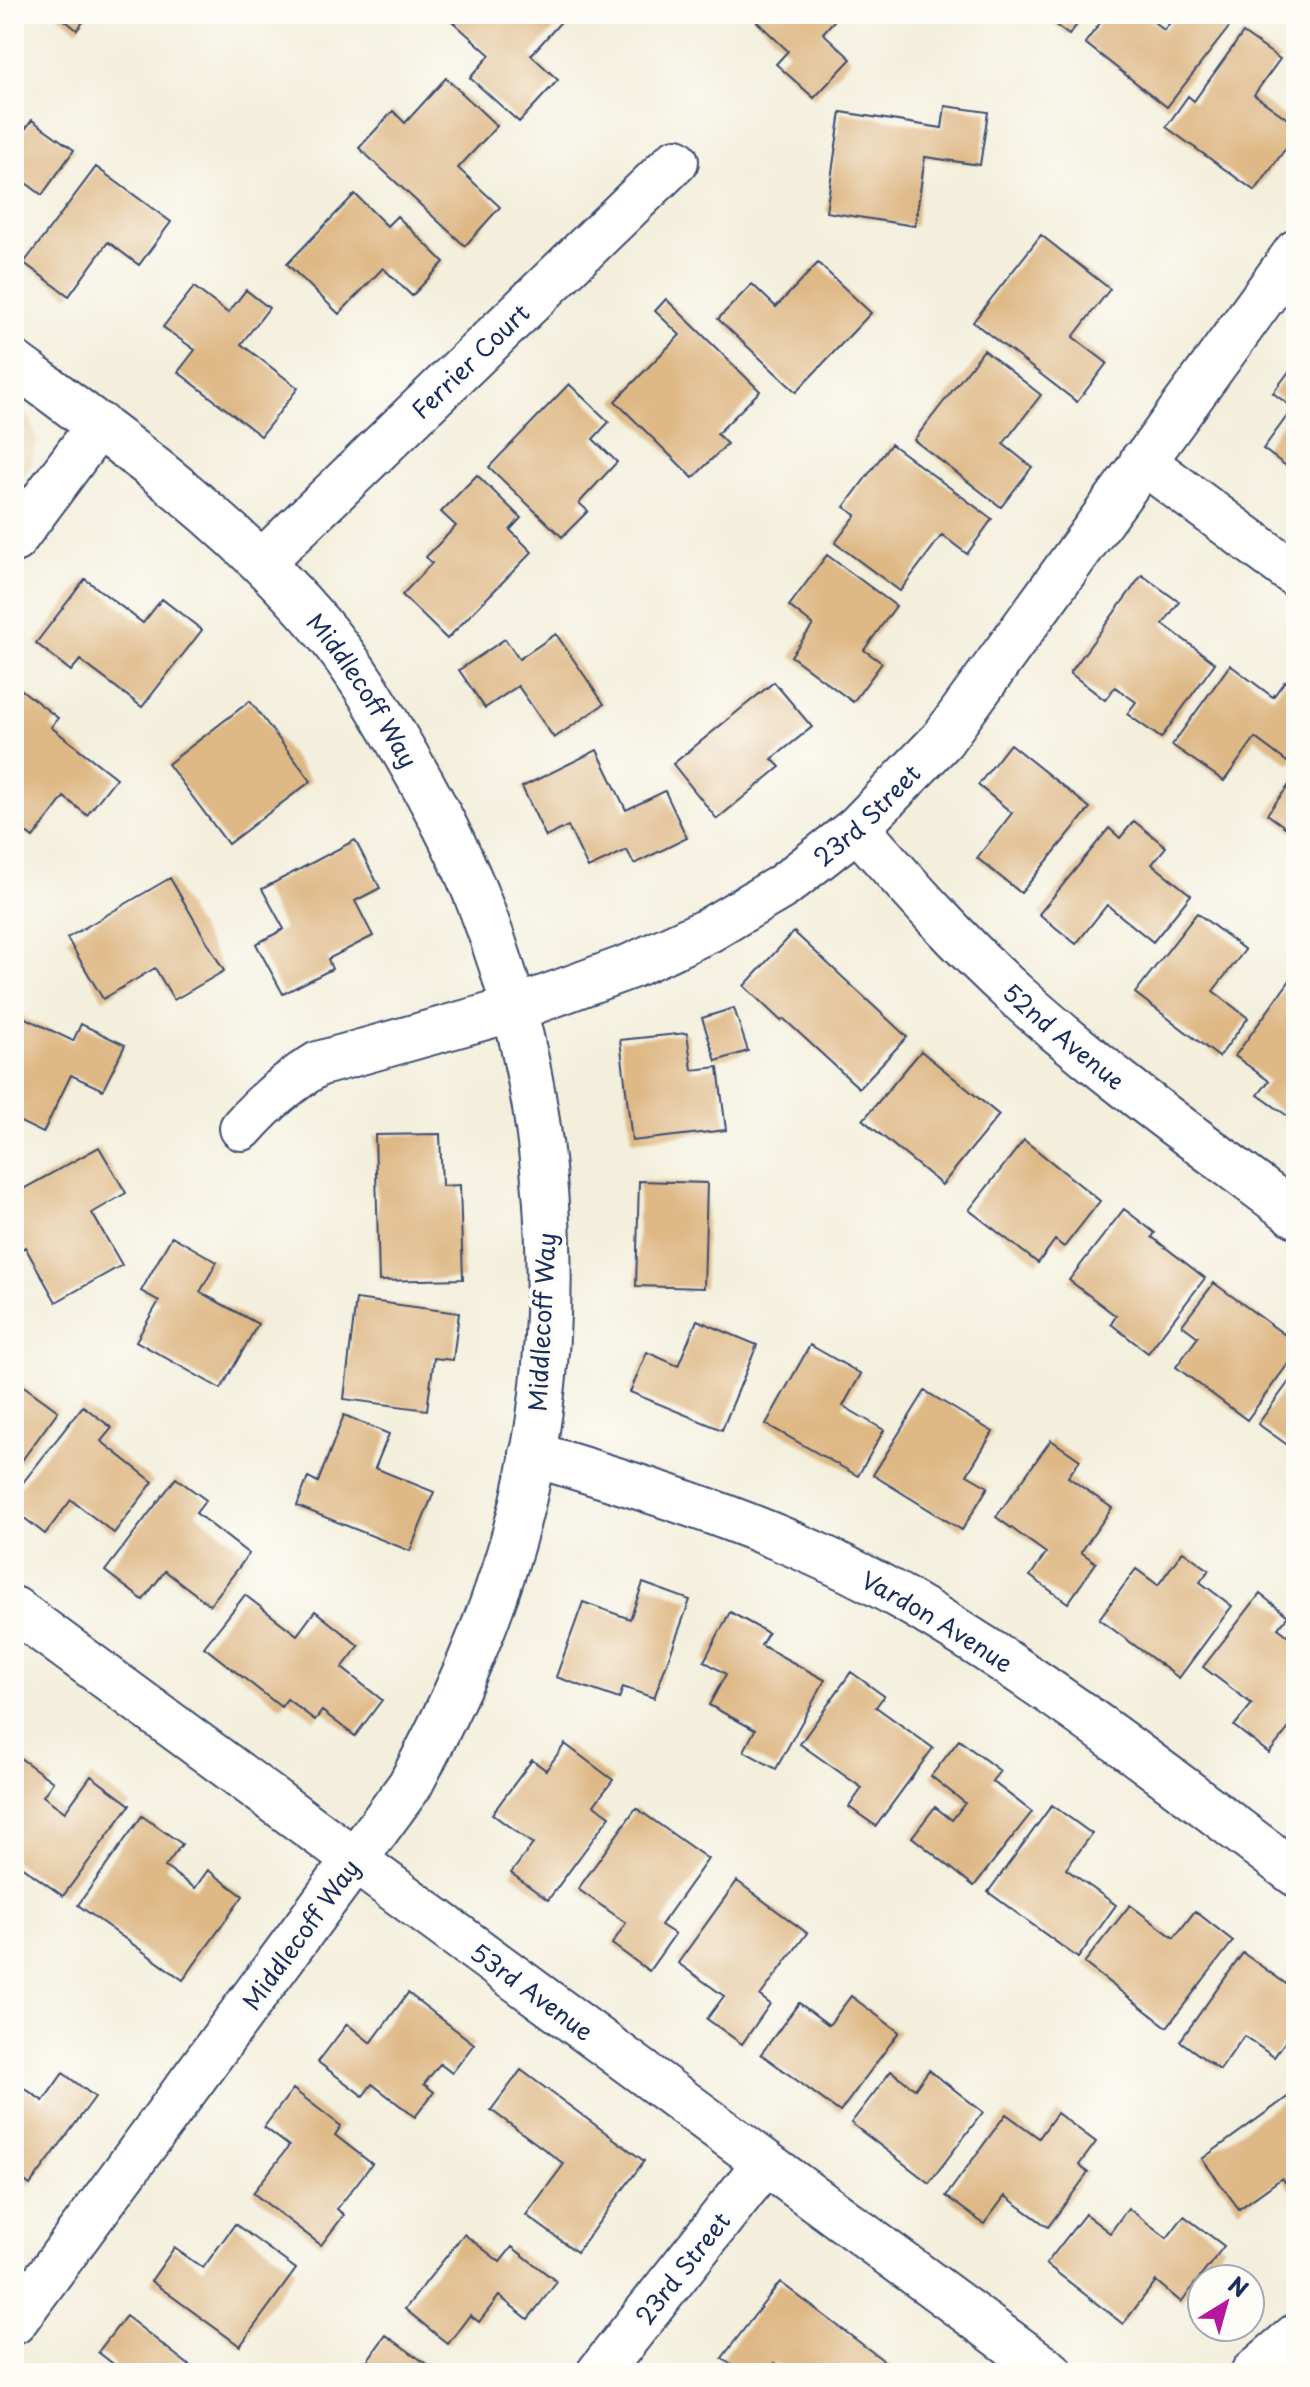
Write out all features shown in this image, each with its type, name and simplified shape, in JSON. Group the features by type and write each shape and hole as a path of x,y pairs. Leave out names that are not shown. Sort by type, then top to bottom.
{"street":[{"name":"Ferrier Court","path":"263,561 676,161"},
{"name":"23rd Street","path":"242,1128 289,1081 318,1064 514,1009 631,966 709,930 783,886 857,828 942,740 1296,252"},
{"name":"Middlecoff Way","path":"14,363 188,494 263,561 353,667 439,813 483,911 514,1009 531,1082 545,1188 548,1291 544,1365 532,1454 513,1540 486,1625 451,1707 410,1785 17,2311"},
{"path":"14,540 99,425"},
{"path":"1142,461 1296,575"},
{"name":"52nd Avenue","path":"857,828 922,903 1016,995 1110,1075 1296,1215"},
{"name":"Vardon Avenue","path":"532,1454 657,1491 768,1534 902,1598 1016,1667 1296,1874"},
{"name":"53rd Avenue","path":"14,1609 1051,2373"},
{"name":"23rd Street","path":"599,2373 765,2163"},
{"path":"1253,2373 1296,2336"}],"shaded area":[{"path":"14,399 31,420 37,441 31,465 14,489"}],"building":[{"path":"57,14 89,14 77,30"},
{"path":"444,14 568,14 531,55 558,80 519,122 470,78 490,55"},
{"path":"754,14 840,14 823,33 851,59 814,98 776,64 788,51 752,17"},
{"path":"1041,14 1085,14 1069,35"},
{"path":"1107,14 1144,14 1164,30 1177,14 1214,14 1230,26 1167,107 1085,43"},
{"path":"1243,33 1280,59 1254,95 1296,125 1296,134 1255,191 1166,127 1188,96 1194,101"},
{"path":"446,78 497,126 458,168 500,207 465,246 359,148 393,111 405,123"},
{"path":"945,106 988,112 980,165 925,157 915,226 826,212 841,112 942,128"},
{"path":"32,120 74,150 42,195 14,174 14,134 19,138"},
{"path":"96,167 171,222 139,265 108,242 69,296 24,263"},
{"path":"355,194 387,226 397,216 444,262 412,296 383,268 339,314 287,264"},
{"path":"1041,235 1110,289 1073,337 1107,363 1077,402 973,322"},
{"path":"818,263 871,313 796,392 718,319 752,284 776,307"},
{"path":"194,287 228,313 246,290 269,308 241,344 298,388 261,436 178,372 195,350 163,327"},
{"path":"666,299 760,391 717,434 727,444 693,478 615,401 680,335 655,311"},
{"path":"984,350 1041,395 1003,444 1032,467 1001,507 914,440"},
{"path":"1296,362 1296,473 1263,449 1293,408 1273,393"},
{"path":"569,384 609,422 593,439 617,462 579,503 588,511 562,537 489,467"},
{"path":"891,444 992,519 967,554 942,535 900,591 835,543 856,515 844,507"},
{"path":"477,475 521,518 510,530 532,552 447,639 402,595 432,563 426,557 456,526 441,512"},
{"path":"827,555 896,606 864,650 882,663 853,702 791,656 813,625 789,606"},
{"path":"1142,575 1179,602 1163,624 1215,663 1161,738 1127,714 1136,702 1115,687 1105,700 1070,673"},
{"path":"85,579 143,623 162,599 202,630 142,707 80,660 71,671 36,643"},
{"path":"556,634 604,704 554,738 518,686 485,708 459,670 505,639 519,659"},
{"path":"1230,665 1273,697 1285,681 1296,689 1296,755 1290,764 1255,738 1224,781 1172,745"},
{"path":"774,682 812,727 772,759 780,767 717,819 673,764"},
{"path":"14,684 58,718 51,727 116,778 87,815 64,797 33,838 14,824 14,750 17,747 14,745"},
{"path":"250,701 311,781 228,844 168,764"},
{"path":"1010,744 1090,808 1021,893 977,858 1012,813 978,785"},
{"path":"597,750 626,810 665,791 687,838 634,864 627,850 588,868 568,826 546,837 522,787"},
{"path":"1296,776 1296,835 1267,814"},
{"path":"1134,821 1166,847 1152,864 1191,895 1153,942 1107,905 1076,944 1039,914 1109,828 1120,838"},
{"path":"355,840 380,888 355,901 373,936 328,959 332,969 283,994 256,944 284,929 262,889"},
{"path":"170,878 224,971 174,1000 155,968 103,999 67,938"},
{"path":"1197,913 1245,950 1213,991 1248,1018 1219,1057 1135,993"},
{"path":"794,932 907,1037 859,1088 744,986"},
{"path":"1296,972 1296,1122 1258,1095 1269,1081 1235,1056"},
{"path":"734,1008 748,1051 716,1061 702,1018"},
{"path":"15,1013 73,1041 81,1024 125,1045 103,1090 71,1075 43,1133 14,1119"},
{"path":"687,1033 692,1070 718,1067 726,1130 632,1141 620,1040"},
{"path":"921,1051 999,1115 942,1185 863,1120"},
{"path":"440,1134 442,1186 460,1185 463,1279 379,1281 375,1135"},
{"path":"1024,1140 1100,1201 1064,1247 1055,1240 1038,1263 969,1210"},
{"path":"99,1147 126,1193 92,1213 122,1265 56,1302 25,1247 19,1251 14,1242 14,1194"},
{"path":"639,1181 707,1183 704,1288 636,1286"},
{"path":"1124,1209 1155,1233 1152,1237 1205,1278 1148,1353 1111,1324 1116,1316 1069,1280"},
{"path":"172,1236 217,1262 200,1292 258,1324 221,1389 136,1341 159,1301 141,1291"},
{"path":"1214,1283 1296,1343 1296,1353 1247,1420 1176,1367 1198,1337 1182,1325"},
{"path":"356,1299 459,1313 453,1360 434,1358 427,1410 344,1399"},
{"path":"697,1320 757,1345 722,1430 630,1392 647,1352 678,1366"},
{"path":"810,1345 861,1374 843,1406 884,1430 858,1476 766,1424"},
{"path":"1296,1372 1296,1451 1258,1424"},
{"path":"14,1379 58,1411 20,1463 14,1458"},
{"path":"925,1391 993,1432 967,1475 988,1487 962,1530 873,1475"},
{"path":"83,1406 112,1428 101,1441 153,1482 114,1533 71,1500 45,1534 14,1510 14,1494"},
{"path":"344,1415 389,1434 375,1468 434,1492 410,1551 297,1506 308,1477 318,1482"},
{"path":"1051,1440 1080,1460 1068,1477 1112,1508 1081,1552 1096,1563 1068,1603 1030,1576 1046,1553 996,1517"},
{"path":"176,1478 206,1500 196,1513 249,1554 210,1605 165,1571 143,1600 105,1571"},
{"path":"1183,1551 1209,1570 1200,1582 1232,1606 1179,1678 1099,1619 1136,1569 1158,1585"},
{"path":"643,1583 690,1600 654,1698 623,1687 619,1699 556,1677 583,1602 630,1619"},
{"path":"1260,1594 1288,1616 1278,1628 1296,1642 1296,1697 1288,1707 1296,1713 1296,1719 1269,1753 1234,1726 1252,1704 1203,1667"},
{"path":"245,1595 297,1635 315,1611 359,1646 342,1668 382,1700 355,1736 322,1711 315,1720 287,1699 281,1707 204,1647"},
{"path":"730,1612 768,1633 761,1645 825,1680 776,1769 744,1751 755,1730 709,1705 726,1674 704,1661"},
{"path":"851,1672 884,1696 876,1707 933,1748 876,1826 849,1807 862,1788 800,1744"},
{"path":"959,1740 1000,1771 992,1781 1032,1812 974,1886 912,1837 935,1807 952,1820 965,1803 931,1776"},
{"path":"565,1744 613,1780 594,1805 610,1816 548,1900 511,1873 533,1844 492,1814 532,1760 546,1770"},
{"path":"16,1755 53,1782 43,1796 65,1812 91,1776 130,1805 63,1896 14,1861"},
{"path":"1052,1805 1092,1834 1066,1869 1116,1905 1078,1958 988,1892"},
{"path":"636,1808 708,1859 661,1925 675,1934 649,1971 612,1944 626,1923 578,1889"},
{"path":"142,1816 182,1844 165,1867 195,1888 208,1870 243,1896 183,1980 78,1905"},
{"path":"737,1881 807,1933 760,1996 770,2004 742,2044 707,2019 724,1996 678,1963"},
{"path":"1130,1905 1174,1938 1195,1911 1233,1941 1167,2027 1084,1963"},
{"path":"1243,1953 1296,1991 1296,2027 1274,2057 1244,2036 1220,2070 1180,2041"},
{"path":"408,1993 474,2044 452,2073 440,2064 424,2084 434,2092 415,2117 372,2084 363,2096 318,2062 347,2024 371,2043"},
{"path":"851,1996 899,2032 840,2112 761,2054 799,2003 829,2025"},
{"path":"521,2070 644,2161 577,2252 526,2215 564,2164 491,2110"},
{"path":"929,2070 983,2112 929,2183 851,2123 891,2071 915,2089"},
{"path":"63,2073 95,2097 30,2185 14,2173 14,2081 43,2101"},
{"path":"293,2089 341,2126 335,2135 372,2164 337,2209 344,2215 321,2245 253,2193 289,2146 264,2127"},
{"path":"1289,2096 1296,2105 1296,2197 1282,2178 1239,2209 1202,2159"},
{"path":"1057,2113 1096,2142 1079,2165 1088,2173 1048,2227 1005,2196 984,2224 946,2196 1006,2114 1039,2138"},
{"path":"1128,2208 1167,2238 1184,2216 1224,2246 1211,2263 1186,2263 1186,2295 1181,2302 1156,2281 1123,2324 1046,2264 1085,2214 1110,2233"},
{"path":"235,2224 296,2269 240,2346 151,2281 174,2248 203,2268"},
{"path":"464,2234 500,2262 512,2247 557,2282 528,2319 499,2296 479,2322 470,2315 448,2344 405,2309"},
{"path":"780,2282 900,2373 789,2373 775,2363 768,2373 742,2373 722,2358"},
{"path":"126,2316 199,2373 125,2373 98,2352"},
{"path":"386,2335 439,2373 358,2373"}]}
